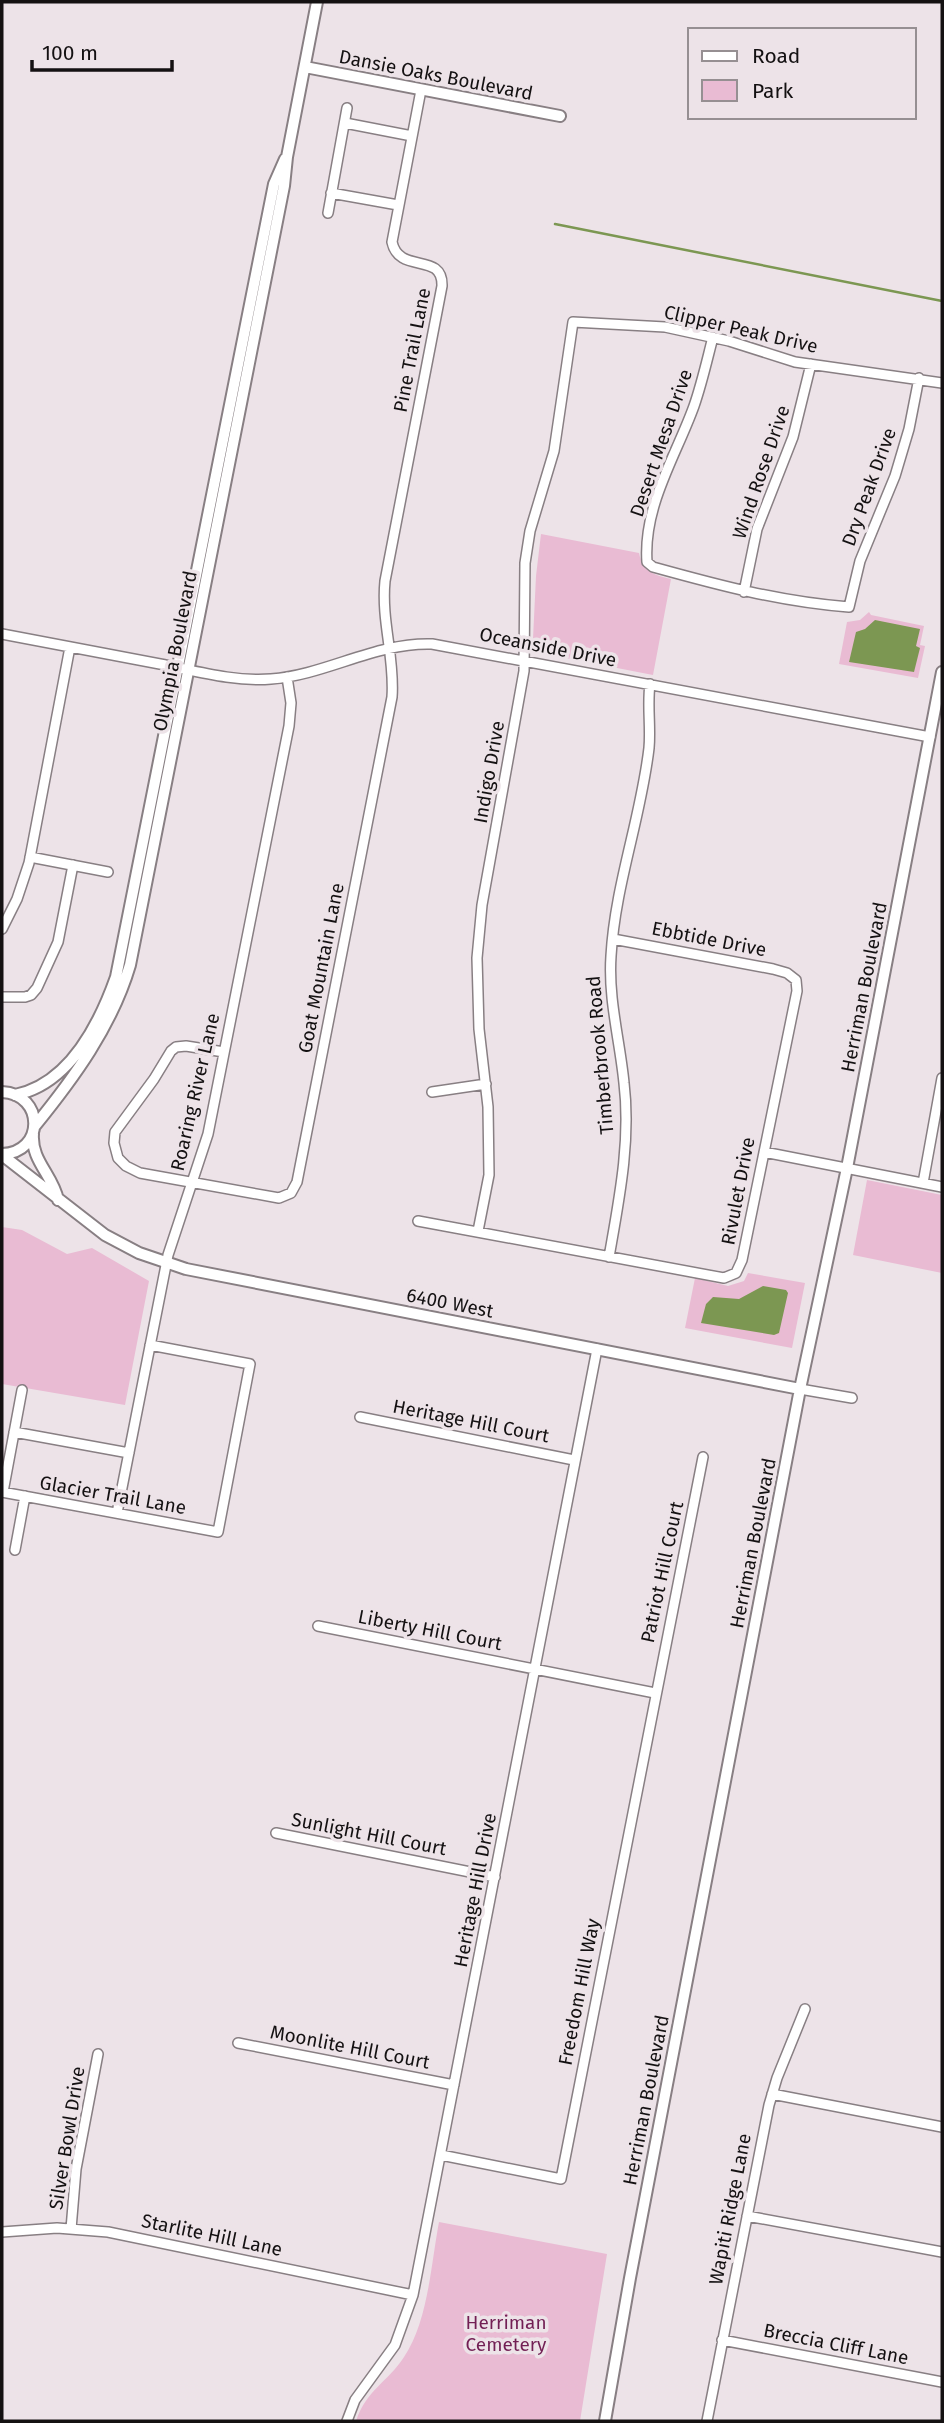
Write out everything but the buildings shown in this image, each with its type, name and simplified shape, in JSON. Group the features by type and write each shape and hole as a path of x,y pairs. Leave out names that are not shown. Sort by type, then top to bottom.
{"street":[{"name":"Olympia Boulevard","path":"2,1154 12,1153 23,1147 97,1042 125,981 274,184 287,157 317,2"},
{"name":"Dansie Oaks Boulevard","path":"305,67 560,116"},
{"name":"Pine Trail Lane","path":"389,647 383,606 385,581 442,282 439,272 433,266 403,259 394,250 392,238 421,90"},
{"path":"328,213 347,108"},
{"path":"345,123 412,136"},
{"path":"331,193 398,205"},
{"name":"Clipper Peak Drive","path":"573,322 665,327 713,337 795,362 942,383"},
{"name":"Indigo Drive","path":"478,1231 489,1175 488,1107 479,1028 477,958 481,919 524,661 525,563 530,531 554,451 573,322"},
{"name":"Desert Mesa Drive","path":"713,337 694,407 653,510 647,562 653,567 744,592 814,605 849,607"},
{"name":"Wind Rose Drive","path":"744,592 757,529 793,437 811,364"},
{"name":"Dry Peak Drive","path":"849,607 860,561 902,453 919,378"},
{"name":"Oceanside Drive","path":"2,634 249,679 287,677 389,647 432,644 930,737"},
{"path":"2,929 22,888 30,858 70,647"},
{"name":"Goat Mountain Lane","path":"224,1052 186,1046 174,1048 118,1127 114,1138 116,1153 131,1170 140,1173 279,1198 288,1196 296,1186 392,697 393,675 389,647"},
{"name":"Olympia Boulevard","path":"7,1092 42,1086 66,1065 92,1030 112,991 184,668"},
{"name":"Herriman Boulevard","path":"605,2421 800,1389 847,1168 942,672"},
{"name":"Roaring River Lane","path":"117,1513 166,1263 208,1134 289,726 287,677"},
{"name":"Timberbrook Road","path":"609,1257 626,1137 625,1084 611,987 613,939 616,906 649,747 650,684"},
{"path":"30,858 108,872"},
{"path":"2,997 25,997 37,988 58,942 73,865"},
{"name":"Ebbtide Drive","path":"613,939 773,969 796,979"},
{"name":"Rivulet Drive","path":"418,1221 724,1278 736,1273 742,1261 797,991 796,979"},
{"path":"922,1183 941,1095 942,1078"},
{"path":"432,1092 485,1084"},
{"name":"6400 West","path":"7,1092 29,1106 34,1118 36,1158 52,1181 58,1200"},
{"path":"764,1152 942,1187"},
{"name":"6400 West","path":"2,1154 105,1235 139,1253 197,1272 852,1398"},
{"name":"Glacier Trail Lane","path":"2,1492 218,1532 250,1364 150,1345"},
{"name":"Heritage Hill Drive","path":"347,2421 355,2400 395,2345 413,2294 597,1349"},
{"path":"2,1492 22,1390"},
{"name":"Heritage Hill Court","path":"360,1418 574,1460"},
{"path":"14,1433 129,1453"},
{"name":"Patriot Hill Court","path":"655,1693 703,1457"},
{"path":"15,1550 25,1496"},
{"name":"Liberty Hill Court","path":"318,1626 655,1693"},
{"name":"Freedom Hill Way","path":"441,2155 561,2179 655,1693"},
{"name":"Sunlight Hill Court","path":"276,1833 495,1877"},
{"name":"Wapiti Ridge Lane","path":"706,2421 772,2094 805,2009"},
{"name":"Moonlite Hill Court","path":"238,2043 454,2085"},
{"name":"Silver Bowl Drive","path":"71,2229 76,2169 98,2054"},
{"path":"772,2094 942,2127"},
{"path":"747,2216 942,2252"},
{"name":"Starlite Hill Lane","path":"2,2232 71,2229 108,2232 413,2294"},
{"name":"Breccia Cliff Lane","path":"722,2340 942,2382"}],"green space":[{"path":"541,534 639,553 646,569 671,579 653,675 535,652 530,641 533,639"},
{"path":"869,612 871,615 924,626 920,645 925,646 918,678 839,664 847,622 860,620"},
{"path":"867,1180 942,1195 942,1273 853,1255"},
{"path":"2,1227 22,1230 67,1254 92,1248 149,1281 125,1405 2,1384"},
{"path":"748,1273 805,1283 792,1348 685,1328 695,1278 728,1286 744,1281"},
{"name":"Herriman Cemetery","path":"439,2222 607,2254 580,2421 356,2421 366,2401 398,2366 412,2343 424,2310"}],"shaded area":[{"path":"875,620 920,629 916,646 920,648 914,672 849,662 856,632 865,629"},
{"path":"763,1286 786,1290 788,1293 779,1333 774,1335 701,1323 706,1304 713,1297 739,1299"}],"waterway":[{"path":"555,224 942,301"}]}
